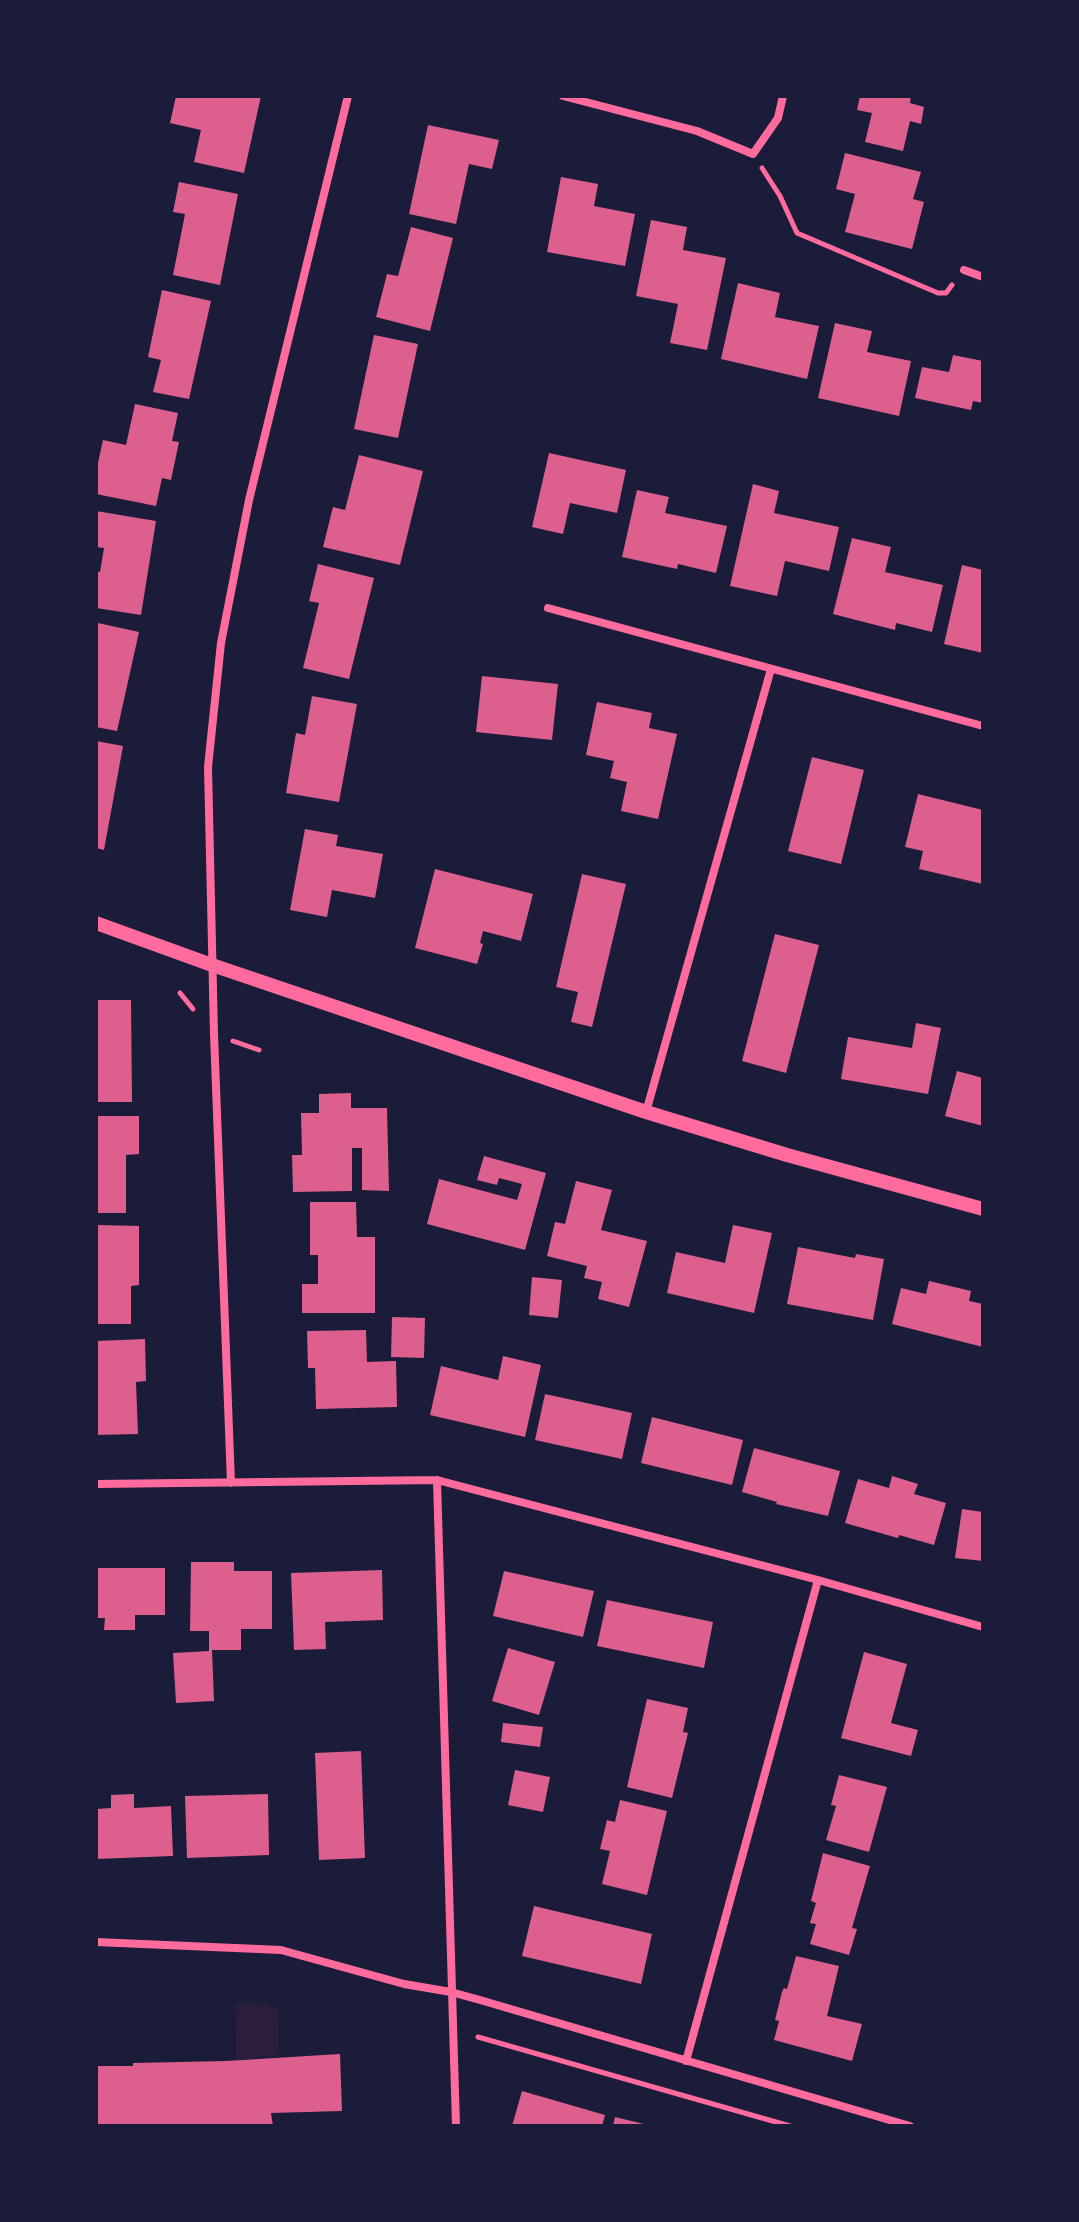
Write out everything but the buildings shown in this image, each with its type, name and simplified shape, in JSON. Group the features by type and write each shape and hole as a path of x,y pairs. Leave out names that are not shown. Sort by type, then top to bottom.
{"street":[{"path":"231,1483 208,767 221,643 249,500 348,96"},
{"path":"563,96 697,131 753,154 778,118 783,96"},
{"path":"964,270 983,277"},
{"path":"548,608 983,726"},
{"path":"646,1112 771,669"},
{"path":"96,923 646,1112 983,1209"},
{"path":"437,1480 456,2126"},
{"path":"96,1484 437,1480 818,1580 983,1627"},
{"path":"686,2061 818,1580"},
{"path":"96,1942 281,1950 404,1984 451,1992 910,2126"}],"path":[{"path":"753,154 780,196 797,233 803,237 943,294 964,270"},
{"path":"478,2037 790,2126"}],"shaded area":[{"path":"235,2003 258,2003 278,2009 279,2055 236,2060"}]}
